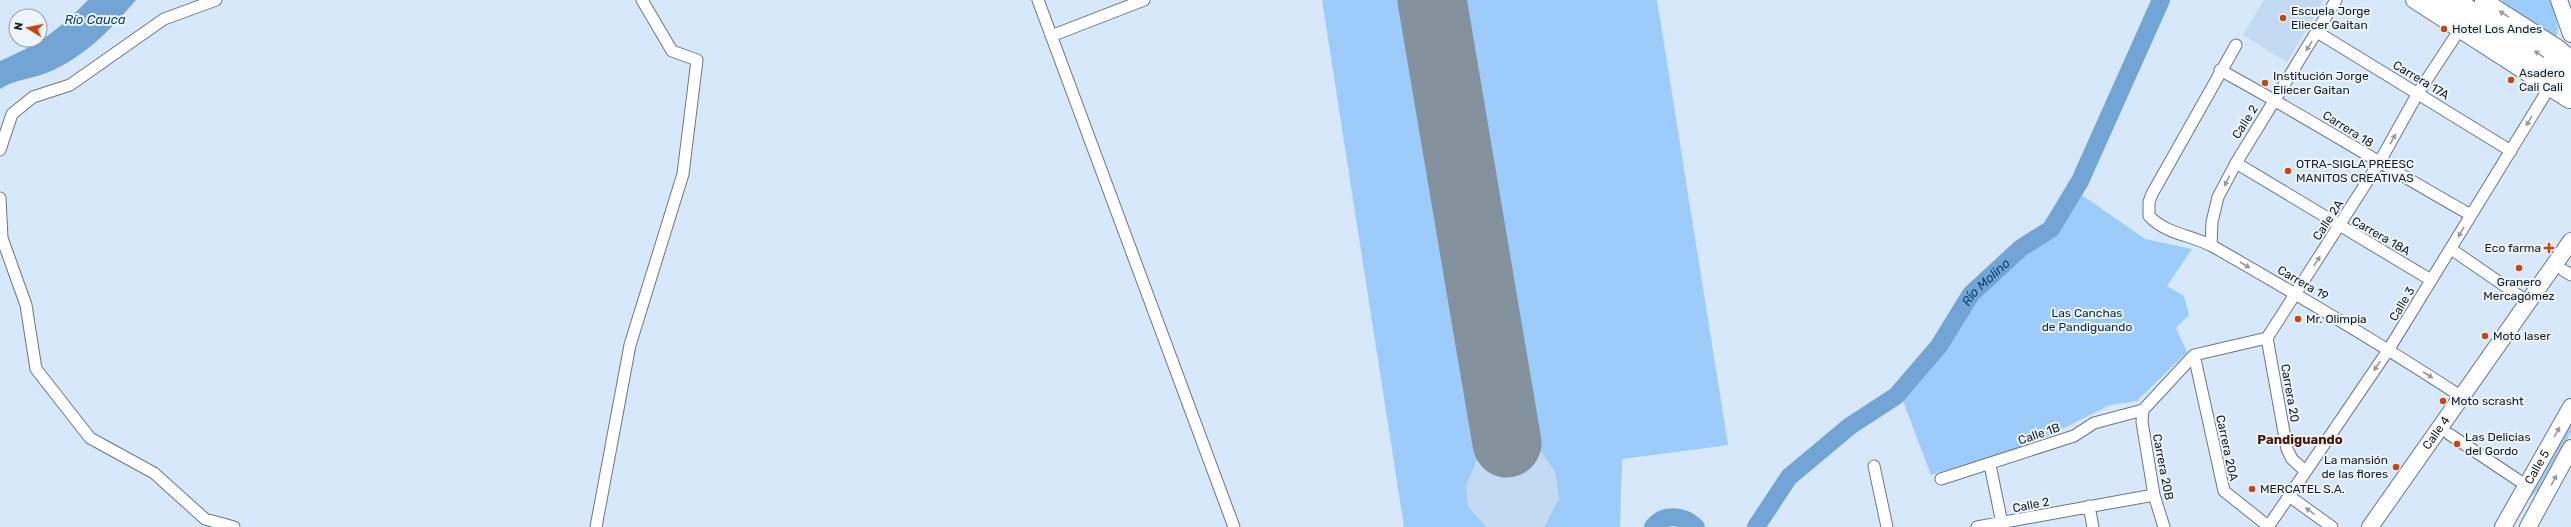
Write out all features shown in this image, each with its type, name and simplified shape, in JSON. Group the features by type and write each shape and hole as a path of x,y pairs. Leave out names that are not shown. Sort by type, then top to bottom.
{"main road":[{"path":"2414,0 2571,101"},
{"path":"2429,0 2479,28 2571,92"},
{"path":"2455,0 2571,76"},
{"path":"2483,0 2558,48 2571,59"},
{"path":"2559,0 2571,34"},
{"name":"Calle 4","path":"2370,527 2571,241"},
{"name":"Calle 4","path":"2384,527 2568,268"},
{"name":"Calle 5","path":"2504,527 2571,407"},
{"name":"Calle 5","path":"2528,527 2569,458"},
{"path":"2393,496 2409,492"},
{"path":"2504,527 2544,498"}],"street":[{"path":"0,150 12,114 32,97 70,85 164,19 216,0"},
{"path":"596,527 630,345 683,174 697,60 672,51 642,0"},
{"path":"1038,0 1234,527"},
{"path":"1051,36 1144,0"},
{"name":"Calle 2","path":"2211,245 2212,222 2218,197 2236,163 2336,0"},
{"name":"Calle 2A","path":"2267,338 2340,227 2379,163 2418,93 2460,29"},
{"name":"Carrera 17A","path":"2317,32 2511,151"},
{"name":"Carrera 19","path":"2236,45 2220,70 2152,194 2148,210 2149,216 2155,223 2167,230 2211,245 2296,294 2389,350 2462,397"},
{"name":"Carrera 18","path":"2220,70 2275,99 2379,163 2471,215"},
{"name":"Calle 3","path":"2268,527 2389,350 2549,88"},
{"name":"Carrera 18A","path":"2236,163 2340,227 2431,280"},
{"path":"0,198 2,238 26,305 36,369 90,438 154,473 205,519 234,527"},
{"path":"2451,249 2528,302"},
{"path":"2143,410 2194,355 2267,338"},
{"name":"Carrera 20","path":"2267,338 2287,449 2292,459 2305,471"},
{"name":"Carrera 20A","path":"2194,355 2224,491 2268,527"},
{"name":"Calle 1B","path":"1941,479 1990,465 2074,436 2094,423 2143,410"},
{"name":"Carrera 20B","path":"2143,410 2142,422 2154,495 2164,527"},
{"path":"2449,434 2527,486"},
{"path":"1990,465 2002,523"},
{"path":"1874,466 1887,527"},
{"name":"Calle 2","path":"1977,527 2002,523 2024,524 2089,506 2154,495"},
{"path":"2289,496 2332,527"},
{"path":"2089,506 2093,527"}],"shaded area":[{"path":"1323,0 1657,0 1728,445 1622,459 1620,527 1406,527"},
{"name":"Escuela Jorge Eliecer Gaitan","path":"2264,0 2324,0 2287,62 2243,35"}],"green space":[{"path":"1322,0 1403,0 1478,457 1466,486 1468,507 1487,527 1404,527"},
{"path":"1464,0 1657,0 1728,445 1622,459 1620,527 1544,527 1559,499 1555,472 1539,448"},
{"path":"2502,0 2553,0 2558,29 2556,39 2503,4"},
{"name":"Las Canchas de Pandiguando","path":"2082,195 2145,239 2192,249 2167,286 2184,296 2189,315 2176,328 2187,352 2137,401 2110,405 2032,444 1931,475 1903,401 1936,363 1975,300 2021,259 2058,234"},
{"path":"2571,422 2571,432 2541,487 2530,498"}],"water":[{"name":"Río Cauca","path":"88,0 136,0 107,32 75,58 49,72 12,83 0,89 0,61 26,48 48,48 48,35"}],"waterway":[{"name":"Río Molino","path":"1756,527 1789,477 1850,426 1896,396 1939,346 1971,294 2021,248 2051,229 2080,181 2161,0"},
{"name":"Río Molino","path":"1653,527 1657,522 1663,519 1674,517 1685,520 1696,527"}],"runway":[{"path":"1432,0 1507,443"}],"place":[{"name":"Escuela Jorge Eliecer Gaitan","path":"2283,18"},
{"name":"Hotel Los Andes","path":"2444,29"},
{"name":"Asadero Cali Cali","path":"2511,80"},
{"name":"Institución Jorge Eliecer Gaitan","path":"2265,83"},
{"name":"OTRA-SIGLA PREESC MANITOS CREATIVAS","path":"2288,171"},
{"name":"Eco farma","path":"2549,248"},
{"name":"Granero Mercagómez","path":"2519,268"},
{"name":"Mr. Olimpia","path":"2298,319"},
{"name":"Moto laser","path":"2485,336"},
{"name":"Moto scrasht","path":"2443,401"},
{"name":"Las Delicias del Gordo","path":"2457,444"},
{"name":"La mansión de las flores","path":"2396,467"},
{"name":"MERCATEL S.A.","path":"2252,489"}],"district":[{"name":"Pandiguando","path":"2300,439"}]}
